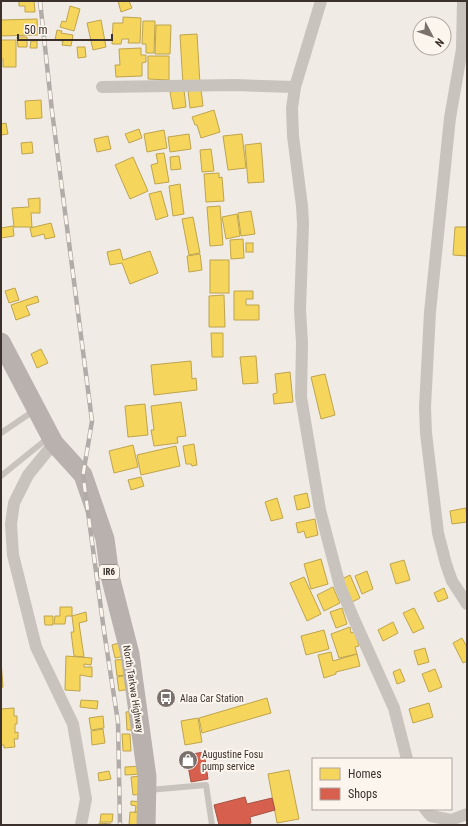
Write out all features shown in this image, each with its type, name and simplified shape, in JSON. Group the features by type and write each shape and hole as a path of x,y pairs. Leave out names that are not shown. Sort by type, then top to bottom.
{"main road":[{"name":"North Tarkwa Highway","path":"1,342 52,439 83,476 105,539 110,576 130,654 147,777 146,825"}],"street":[{"path":"321,1 295,87 292,108 293,136 303,224 300,310 302,343 301,396 320,510 340,586 352,617 394,708 407,758"},
{"path":"463,1 462,49 450,118 430,312 425,407 426,433 438,533 452,581 467,604"},
{"path":"102,87 235,85 295,87"},
{"path":"52,439 28,475 14,504 10,524 13,555 36,648 73,724 86,799 81,825"},
{"path":"426,810 431,816 451,820 467,814"}],"lane":[{"path":"1,433 36,410"},
{"path":"1,476 52,439"},
{"path":"147,790 206,785 212,825"}],"building: Homes":[{"path":"19,1 34,1 35,12 25,12 25,6 19,6"},
{"path":"118,1 129,1 132,8 121,12"},
{"path":"70,6 80,9 74,31 60,27 62,21 66,22"},
{"path":"123,17 141,18 140,43 128,43 129,39 122,39 121,44 112,44 113,23 123,23"},
{"path":"37,19 38,35 1,36 1,20"},
{"path":"101,20 106,47 93,50 87,23"},
{"path":"143,21 155,21 154,53 146,53 146,44 142,44"},
{"path":"156,25 171,25 170,54 155,54"},
{"path":"57,30 62,31 61,33 73,35 71,46 62,45 63,41 55,40"},
{"path":"197,34 200,84 183,85 180,35"},
{"path":"17,37 27,37 27,47 18,47"},
{"path":"1,40 16,40 16,67 3,67 3,59 1,59"},
{"path":"31,41 37,41 37,48 30,48"},
{"path":"77,47 85,47 86,57 78,58"},
{"path":"141,48 141,55 146,55 146,62 142,63 142,76 116,77 115,65 120,65 119,49"},
{"path":"148,56 169,56 169,80 148,79"},
{"path":"201,89 203,106 190,108 188,91"},
{"path":"184,90 186,107 173,109 170,92"},
{"path":"41,100 42,118 26,119 25,101"},
{"path":"214,110 220,132 201,138 197,125 195,125 192,117"},
{"path":"6,123 8,134 1,135 1,124"},
{"path":"139,129 142,138 129,143 125,134"},
{"path":"164,130 167,148 147,152 144,134"},
{"path":"189,134 191,149 170,152 168,137"},
{"path":"242,134 246,168 228,170 223,136"},
{"path":"108,136 111,149 97,152 94,139"},
{"path":"32,142 33,153 22,154 21,143"},
{"path":"261,143 264,182 248,183 245,145"},
{"path":"211,149 214,171 202,172 200,150"},
{"path":"164,153 169,182 155,184 151,165 158,163 156,154"},
{"path":"179,156 181,169 171,170 170,157"},
{"path":"133,157 148,191 130,199 115,165"},
{"path":"219,173 219,178 222,177 224,201 206,202 204,174"},
{"path":"180,184 184,214 173,216 169,186"},
{"path":"161,191 168,216 156,220 149,194"},
{"path":"40,198 40,213 31,213 32,227 14,227 12,208 29,207 28,199"},
{"path":"220,206 223,245 210,246 207,207"},
{"path":"251,211 255,234 241,236 238,213"},
{"path":"237,214 240,236 226,239 222,217"},
{"path":"193,217 200,253 189,255 182,219"},
{"path":"51,223 55,237 45,239 44,234 32,237 30,228"},
{"path":"13,226 14,236 1,238 1,228"},
{"path":"455,227 467,227 467,256 453,255"},
{"path":"243,239 244,258 231,259 230,240"},
{"path":"246,243 253,243 253,252 246,252"},
{"path":"120,249 123,260 150,251 158,273 130,284 122,263 110,265 107,252"},
{"path":"200,254 202,270 189,272 187,256"},
{"path":"210,260 229,260 229,293 210,293"},
{"path":"15,288 19,300 9,303 5,291"},
{"path":"234,291 253,291 253,299 246,299 246,305 259,305 259,320 234,320"},
{"path":"224,295 225,327 209,327 209,296"},
{"path":"37,296 39,302 26,306 30,315 16,320 11,305"},
{"path":"211,333 223,333 223,357 212,357"},
{"path":"41,349 48,363 37,368 31,354"},
{"path":"256,356 258,383 243,384 240,357"},
{"path":"191,361 192,379 196,378 197,390 154,395 151,365"},
{"path":"290,372 293,402 274,404 273,394 277,393 275,374"},
{"path":"325,374 335,415 321,419 311,377"},
{"path":"181,402 186,436 177,437 178,443 154,446 151,430 154,430 151,406"},
{"path":"145,404 148,435 128,437 125,406"},
{"path":"194,444 197,465 192,466 191,464 186,464 183,446"},
{"path":"133,445 138,467 114,473 109,451"},
{"path":"176,446 180,466 141,475 137,455"},
{"path":"141,477 144,486 131,490 128,480"},
{"path":"307,493 310,507 297,510 294,496"},
{"path":"277,498 283,518 271,521 265,502"},
{"path":"466,508 467,522 452,524 450,511"},
{"path":"315,519 318,535 306,538 304,531 298,533 296,523"},
{"path":"321,559 328,584 311,589 304,564"},
{"path":"404,560 410,580 396,584 390,564"},
{"path":"367,571 373,589 362,594 355,576"},
{"path":"350,575 360,598 352,602 342,579"},
{"path":"304,577 321,614 307,621 290,583"},
{"path":"333,587 340,603 324,611 317,595"},
{"path":"444,588 448,598 438,602 434,593"},
{"path":"60,607 72,607 72,616 66,616 65,624 54,624 55,616 60,616"},
{"path":"342,608 347,624 336,628 330,612"},
{"path":"414,608 424,628 413,633 403,613"},
{"path":"86,612 87,621 79,623 84,657 74,656 71,632 74,632 72,616"},
{"path":"44,616 53,616 53,625 45,625"},
{"path":"393,622 398,633 383,641 378,630"},
{"path":"350,627 351,633 355,632 359,646 355,647 357,654 339,658 331,634"},
{"path":"324,630 329,649 306,655 301,636"},
{"path":"462,638 467,647 467,661 463,663 453,643"},
{"path":"122,642 125,656 115,658 112,645"},
{"path":"425,648 429,662 418,665 414,651"},
{"path":"331,652 333,661 357,654 360,666 336,672 336,674 324,678 318,655"},
{"path":"66,656 92,658 91,665 84,664 84,667 92,667 92,677 80,675 80,691 65,690"},
{"path":"126,659 126,675 117,676 115,660"},
{"path":"1,661 3,687 1,688"},
{"path":"400,669 405,681 397,684 393,672"},
{"path":"435,669 442,687 429,692 422,674"},
{"path":"128,675 130,689 119,691 117,677"},
{"path":"267,698 271,713 202,733 199,718"},
{"path":"81,700 98,701 97,709 80,707"},
{"path":"429,703 433,717 413,723 409,709"},
{"path":"14,708 14,716 17,716 15,733 18,732 18,739 14,739 15,747 4,748 4,745 1,745 1,709"},
{"path":"135,711 136,730 127,730 126,712"},
{"path":"103,716 104,728 91,730 89,718"},
{"path":"198,718 202,742 185,745 181,721"},
{"path":"103,729 105,743 92,745 91,731"},
{"path":"122,734 130,734 131,751 123,751"},
{"path":"143,766 144,774 125,775 125,767"},
{"path":"289,770 299,819 277,823 268,774"},
{"path":"109,771 111,779 99,781 98,773"},
{"path":"142,776 144,794 133,795 131,777"},
{"path":"131,801 143,802 142,812 135,812 136,806 131,805"},
{"path":"130,812 143,813 143,825 129,825"},
{"path":"101,814 113,814 112,822 100,822"},
{"path":"99,823 111,824 111,825 99,825"}],"building: Shops":[{"path":"204,752 208,779 191,782 186,755"},
{"path":"245,797 247,804 272,798 275,810 250,817 251,823 244,825 219,825 214,805"}],"railway":[{"path":"40,1 52,111 92,421 83,475 118,722 120,825"}],"place":[{"name":"Alaa Car Station","path":"166,698"},
{"name":"Augustine Fosu pump service","path":"188,760"}]}
